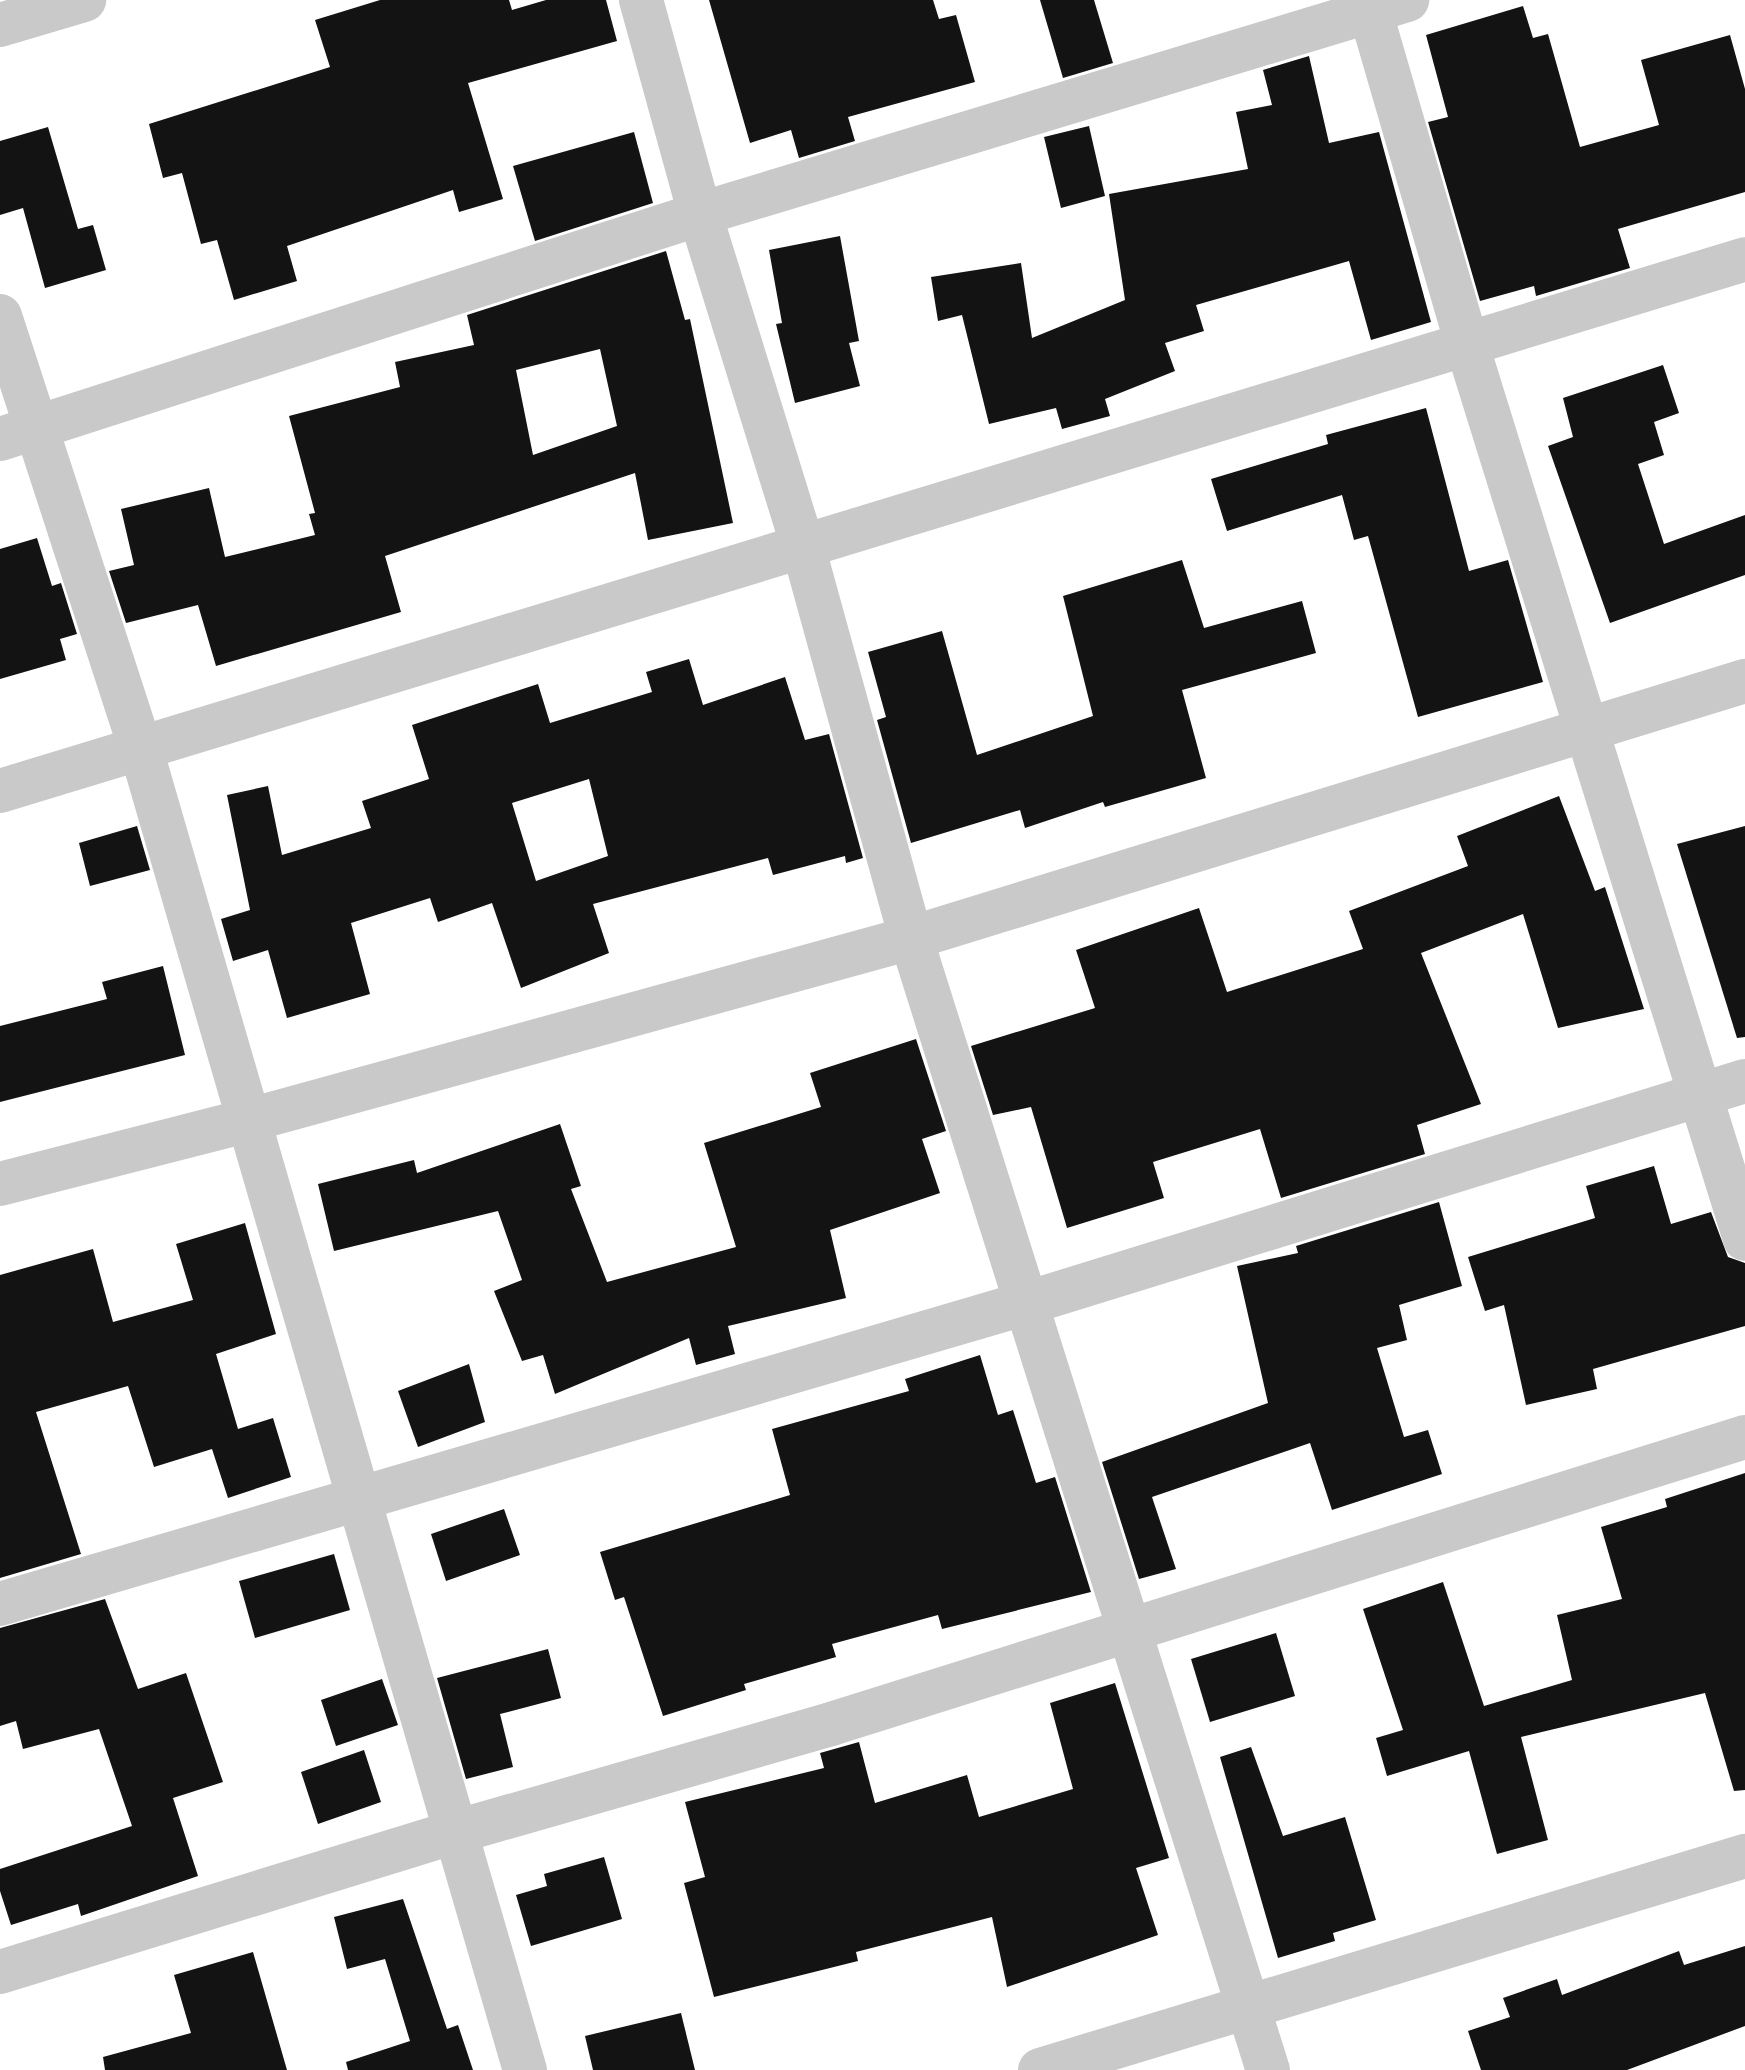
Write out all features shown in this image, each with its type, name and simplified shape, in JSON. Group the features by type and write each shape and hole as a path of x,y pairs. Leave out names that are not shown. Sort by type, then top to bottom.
{"street":[{"path":"0,25 84,0"},
{"path":"641,0 700,214 804,550 911,938 1268,2070"},
{"path":"18,434 700,214 1381,4 1467,345 1745,1239"},
{"path":"0,791 140,746 804,550 1745,259"},
{"path":"0,316 18,434 140,746 246,1121 360,1494 525,2070"},
{"path":"0,1184 246,1121 911,938 1589,732 1745,681"},
{"path":"0,1604 360,1494 1027,1303 1745,1081"},
{"path":"0,1972 455,1832 831,1724 1745,1437"},
{"path":"1040,2070 1745,1856"}],"building":[{"path":"380,0 509,0 512,10 546,0 606,0 617,41 468,83 503,199 459,212 453,190 287,246 297,281 234,300 217,240 201,244 182,173 163,178 149,124 330,67 315,20"},
{"path":"709,0 933,0 939,19 956,15 975,82 848,117 855,141 799,158 791,130 750,143"},
{"path":"1040,0 1094,0 1113,63 1063,78"},
{"path":"1523,6 1533,38 1548,34 1580,147 1659,125 1641,60 1730,35 1745,89 1745,192 1618,229 1630,268 1536,296 1534,286 1480,301 1428,122 1448,117 1426,35"},
{"path":"1309,56 1329,143 1379,132 1431,322 1371,340 1349,261 1196,305 1204,331 1165,343 1175,371 1105,399 1110,416 1062,429 1056,408 989,424 962,315 938,321 931,277 1021,263 1032,338 1125,300 1109,194 1248,169 1236,112 1272,105 1263,70"},
{"path":"1089,126 1105,196 1061,208 1044,137"},
{"path":"48,127 78,229 93,225 106,270 45,288 23,208 0,215 0,141"},
{"path":"634,132 653,203 535,241 513,166"},
{"path":"840,236 859,341 849,343 860,386 795,403 776,324 782,323 769,250"},
{"path":"666,251 685,320 690,319 733,523 648,540 635,473 385,556 401,612 216,666 198,605 126,623 109,571 134,565 121,509 209,488 225,557 315,535 309,514 315,513 289,416 400,387 395,362 474,345 467,315","holes":["600,349 617,426 533,455 516,370"]},
{"path":"1663,365 1679,413 1654,422 1664,455 1638,464 1664,544 1745,515 1745,575 1610,623 1548,446 1573,437 1563,398"},
{"path":"1426,408 1469,571 1508,560 1543,682 1418,717 1368,536 1354,540 1342,495 1227,531 1211,479 1328,444 1326,435"},
{"path":"37,538 52,586 61,583 77,634 60,639 66,660 0,679 0,549"},
{"path":"1182,560 1204,628 1302,601 1316,653 1182,690 1206,778 1105,807 1103,802 1025,828 1020,810 911,843 877,720 886,717 868,652 942,631 977,755 1093,716 1063,596"},
{"path":"689,659 703,705 785,677 805,740 829,734 863,858 846,863 845,856 773,875 768,858 593,904 609,953 521,988 492,903 438,922 430,898 351,923 370,994 287,1018 268,950 233,961 221,919 250,910 227,795 268,786 282,855 371,828 362,801 429,779 412,725 538,684 550,723 652,692 646,672","holes":["589,779 608,856 536,881 512,803"]},
{"path":"1559,796 1595,891 1605,887 1644,1009 1558,1028 1523,914 1421,953 1481,1104 1417,1125 1425,1154 1281,1198 1260,1129 1153,1162 1164,1198 1067,1228 1031,1107 993,1115 971,1046 1095,1008 1076,950 1199,908 1227,992 1363,949 1349,911 1468,866 1457,836"},
{"path":"137,826 150,870 90,886 79,843"},
{"path":"1745,826 1745,1037 1737,1038 1677,844"},
{"path":"163,966 185,1055 0,1102 0,1026 107,999 102,982"},
{"path":"916,1039 946,1131 922,1139 940,1193 830,1230 846,1298 728,1326 735,1354 696,1365 689,1338 555,1394 543,1355 522,1361 494,1291 522,1280 498,1211 334,1251 318,1184 414,1160 417,1173 560,1124 581,1186 571,1189 607,1282 736,1247 704,1143 821,1107 810,1073"},
{"path":"1654,1166 1671,1224 1711,1212 1728,1257 1745,1263 1745,1326 1593,1369 1597,1389 1526,1405 1504,1305 1485,1311 1468,1257 1595,1218 1586,1186"},
{"path":"1439,1202 1462,1286 1399,1305 1407,1340 1377,1348 1404,1437 1428,1430 1442,1474 1332,1510 1310,1443 1152,1497 1176,1569 1139,1579 1102,1462 1268,1403 1237,1266 1298,1253 1296,1246"},
{"path":"245,1223 276,1334 216,1354 238,1429 273,1418 291,1477 228,1498 212,1449 154,1467 128,1386 36,1412 81,1554 0,1578 0,1275 93,1249 113,1322 193,1300 176,1244"},
{"path":"980,1355 998,1415 1013,1410 1036,1483 1055,1477 1091,1592 942,1629 938,1615 832,1644 836,1657 744,1684 746,1690 663,1716 624,1597 615,1600 600,1552 790,1495 772,1429 909,1391 905,1379"},
{"path":"469,1364 485,1422 418,1447 398,1391"},
{"path":"1745,1473 1745,1790 1734,1791 1705,1693 1521,1737 1548,1840 1497,1854 1469,1751 1387,1776 1376,1738 1403,1730 1363,1609 1443,1582 1484,1706 1572,1680 1557,1615 1622,1599 1601,1527 1667,1507 1665,1499"},
{"path":"504,1509 520,1555 446,1581 431,1534"},
{"path":"334,1554 350,1610 255,1638 239,1581"},
{"path":"105,1599 138,1689 186,1673 223,1782 173,1798 198,1876 81,1916 78,1904 11,1925 0,1891 0,1869 132,1826 99,1729 23,1749 16,1721 0,1726 0,1628"},
{"path":"1276,1633 1295,1696 1210,1722 1191,1659"},
{"path":"548,1649 561,1698 500,1714 513,1767 466,1779 437,1678"},
{"path":"382,1679 398,1725 336,1746 321,1700"},
{"path":"1115,1683 1169,1858 1136,1868 1158,1935 1007,1987 992,1917 856,1952 858,1961 714,1997 684,1883 705,1877 685,1802 824,1768 820,1753 859,1742 875,1803 967,1775 979,1817 1073,1789 1050,1703"},
{"path":"1251,1747 1283,1836 1345,1817 1376,1920 1333,1933 1335,1941 1278,1958 1220,1757"},
{"path":"364,1750 381,1802 318,1824 301,1772"},
{"path":"604,1857 622,1919 531,1946 516,1895 547,1886 544,1874"},
{"path":"403,1899 447,2029 458,2025 473,2070 348,2070 346,2062 410,2041 385,1959 347,1969 334,1917"},
{"path":"1745,1946 1745,2026 1627,2070 1481,2070 1468,2031 1510,2017 1503,1998 1557,1979 1562,1995 1679,1951 1684,1965"},
{"path":"253,1952 287,2070 105,2070 103,2057 191,2033 174,1975"},
{"path":"681,2013 695,2070 593,2070 585,2036"}]}
